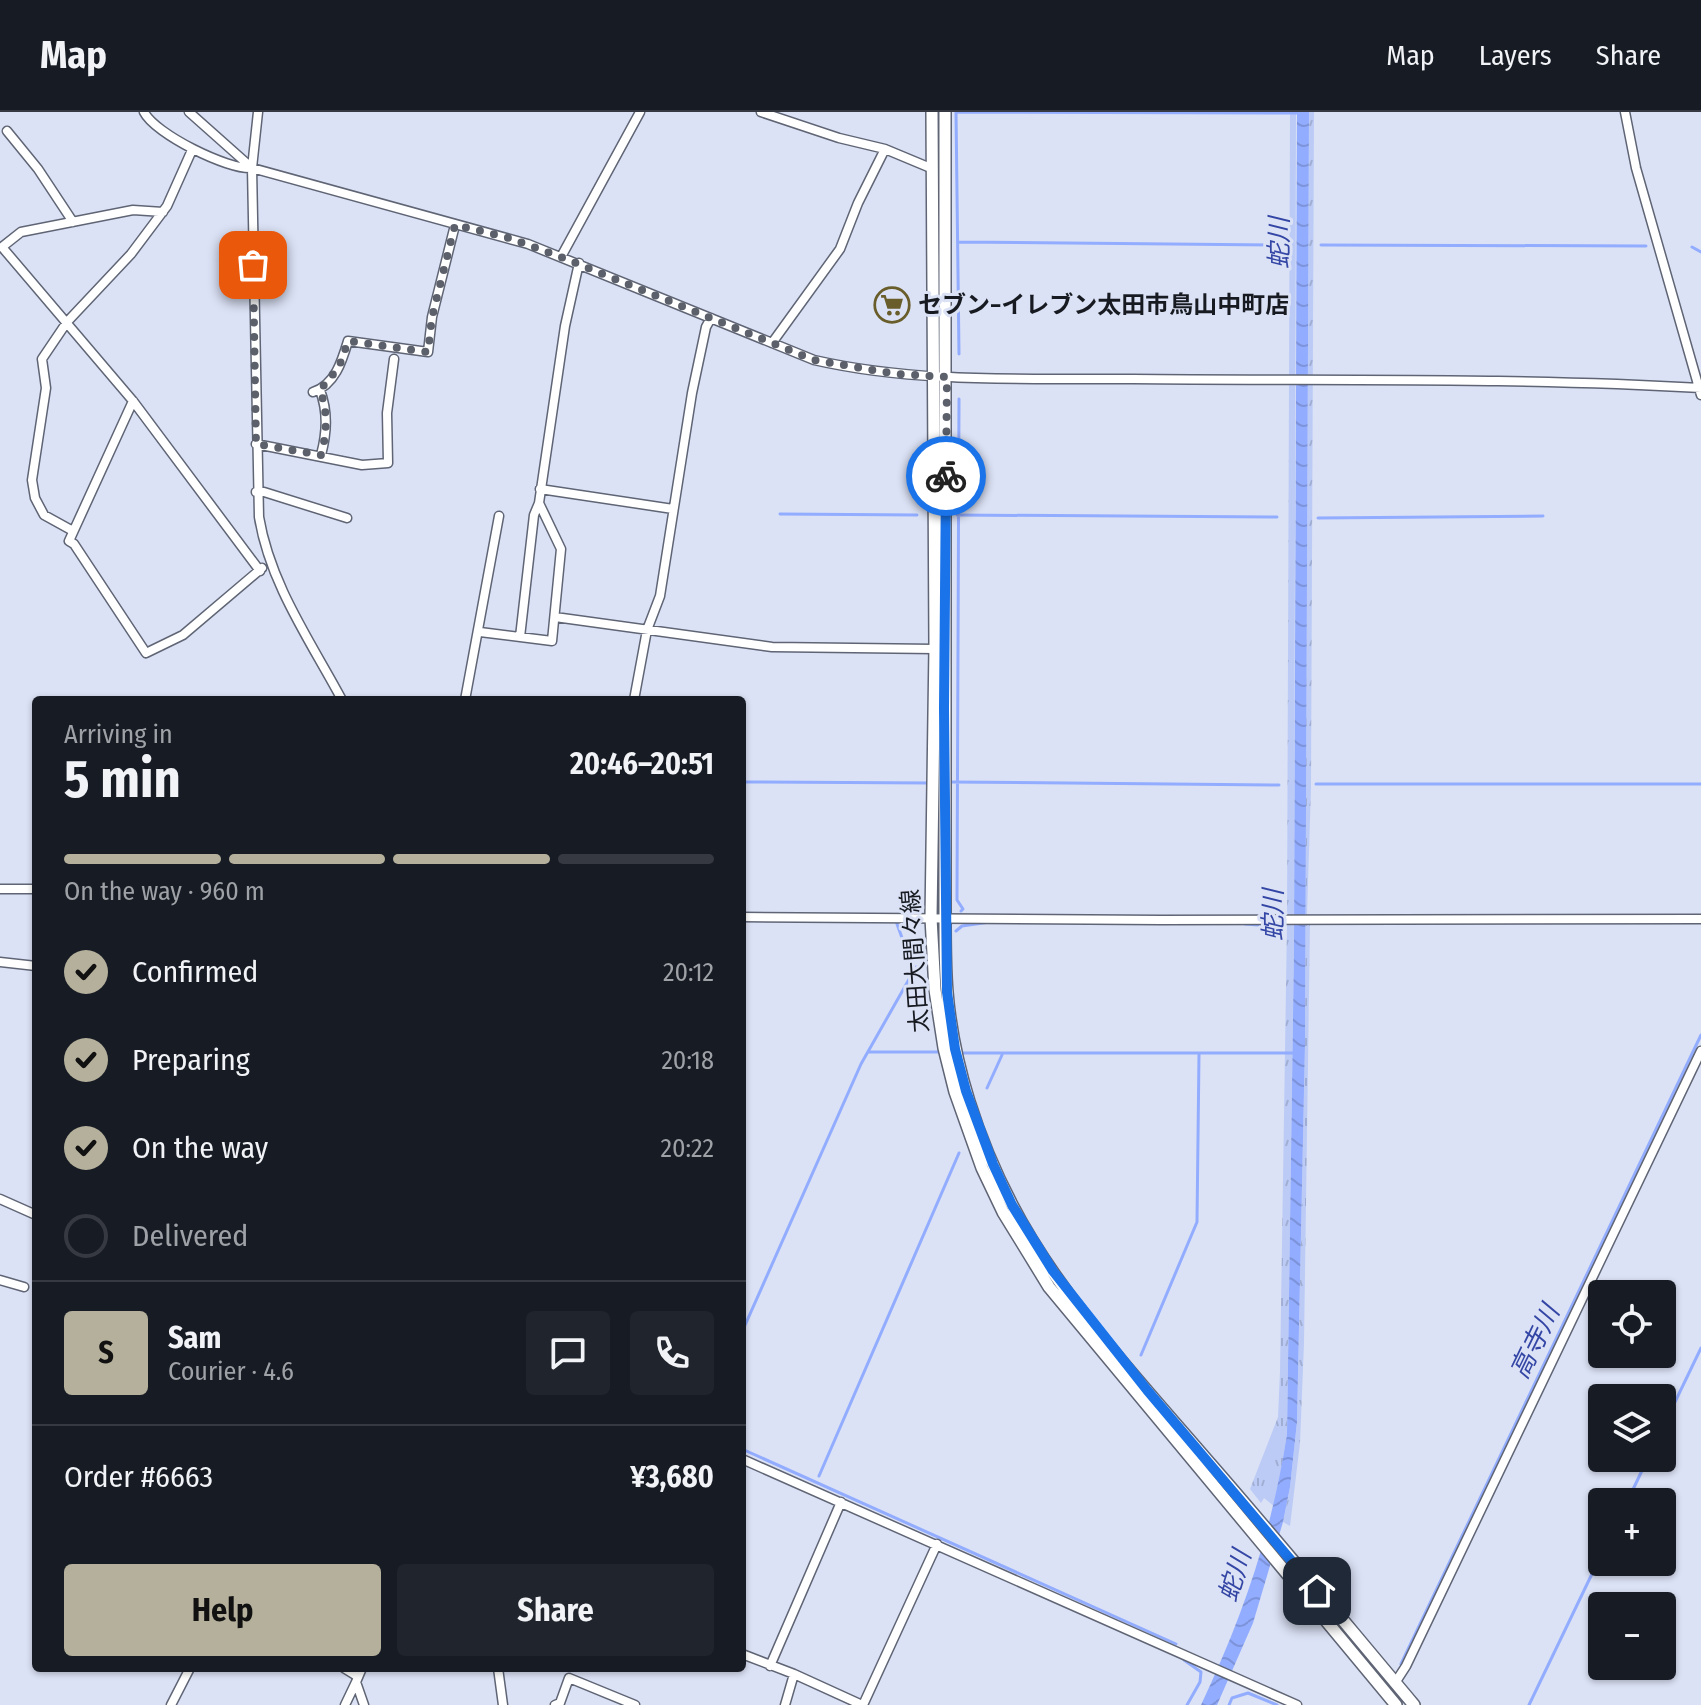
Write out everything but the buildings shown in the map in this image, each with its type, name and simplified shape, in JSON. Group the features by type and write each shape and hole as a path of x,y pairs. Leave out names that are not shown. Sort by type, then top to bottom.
{"main road":[{"name":"太田大間々線","path":"932,112 935,649 931,918 935,990 944,1048 972,1141 1003,1212 1049,1287 1084,1333 1255,1533 1396,1705"},
{"name":"太田大間々線","path":"945,112 945,919 947,992 955,1049 978,1125 1012,1205 1053,1271 1094,1325 1414,1705"}],"street":[{"path":"144,112 148,120 192,150 242,169 252,168 506,237 579,263 814,360 845,367 947,377 1548,381 1700,390 1636,168 1625,112"},
{"path":"189,112 252,168"},
{"path":"258,112 252,168 256,492 260,526 284,593 339,696"},
{"path":"561,257 640,112"},
{"path":"761,112 839,138 885,149 933,169"},
{"path":"7,131 38,169 73,222"},
{"path":"772,343 840,249 858,203 885,149"},
{"path":"73,531 52,522 44,515 35,498 32,480 46,388 41,363 67,322 122,264 163,212 192,150"},
{"path":"163,212 133,210 21,232 2,247 133,401 260,571"},
{"path":"321,455 326,433 324,401 316,391 339,367 348,341 428,352 432,317 455,225"},
{"path":"520,637 534,515 539,503 565,326 579,263"},
{"path":"635,696 647,630 660,596 692,393 706,327 711,318"},
{"path":"256,444 370,466 388,463 387,413 394,359"},
{"path":"133,401 69,541 74,544 146,653 183,635 270,561"},
{"path":"540,489 673,509"},
{"path":"256,492 347,518"},
{"path":"480,632 552,641 561,549 539,503"},
{"path":"466,696 499,516"},
{"path":"555,617 772,647 935,649"},
{"path":"0,889 32,889"},
{"path":"746,917 1701,919"},
{"path":"0,962 32,966"},
{"path":"1395,1683 1406,1666 1701,1051"},
{"path":"0,1199 32,1213"},
{"path":"0,1280 24,1287"},
{"path":"746,1461 1297,1705"},
{"path":"770,1666 841,1502"},
{"path":"746,1656 863,1705 937,1544"},
{"path":"171,1705 188,1672"},
{"path":"499,1672 503,1705"},
{"path":"785,1705 794,1674"},
{"path":"345,1705 358,1675"},
{"path":"358,1675 364,1705"},
{"path":"555,1705 560,1703 569,1678 635,1705"}],"green space":[{"path":"1290,112 1296,112 1294,947 1287,1434 1275,1507 1264,1498 1261,1503 1250,1489 1278,1417 1280,1371 1287,923"},
{"path":"1309,112 1314,112 1311,788 1307,915 1307,923 1310,924 1304,1343 1300,1443 1290,1526 1283,1522 1297,1422 1305,1044"}],"water":[{"path":"1297,112 1309,112 1305,1044 1297,1422 1283,1522 1253,1623 1217,1705 1201,1705 1254,1573 1273,1505 1287,1434 1294,947"}],"waterway":[{"path":"959,354 956,112 1298,113"},
{"name":"蛇川","path":"959,242 1280,245"},
{"path":"1321,245 1646,246"},
{"path":"1692,247 1701,252"},
{"path":"959,399 957,900 963,909 961,911"},
{"path":"780,514 917,515"},
{"path":"957,515 1277,517"},
{"path":"1318,518 1543,516"},
{"path":"746,782 930,783"},
{"path":"950,782 1279,785"},
{"path":"1316,784 1701,784"},
{"path":"956,931 962,926 990,922"},
{"path":"897,924 909,957"},
{"name":"蛇川","path":"1245,924 1271,926"},
{"path":"746,1323 861,1064 916,967"},
{"name":"高寺川","path":"1401,1664 1701,1035"},
{"path":"868,1052 940,1052"},
{"path":"960,1053 1296,1053"},
{"path":"1141,1355 1197,1222 1199,1054"},
{"path":"987,1088 1002,1055"},
{"path":"819,1476 959,1153"},
{"path":"1676,1400 1701,1348"},
{"path":"746,1451 1176,1644"},
{"path":"1634,1488 1641,1472"},
{"path":"1529,1705 1591,1576"},
{"path":"1184,1660 1201,1672 1200,1682 1187,1705"},
{"name":"高寺川","path":"1229,1705 1232,1698 1248,1693 1277,1705"}],"way so far":[{"path":"253,265 256,444 321,455 326,415 320,390 339,367 348,341 428,352 432,317 455,225 506,237 561,257 814,360 896,374 947,377 946,476"}],"place":[{"name":"セブン−イレブン太田市鳥山中町店","path":"892,305"}],"route":[{"path":"946,476 944,709 947,992 955,1049 966,1091 1012,1205 1053,1271 1147,1390 1317,1591"}]}
